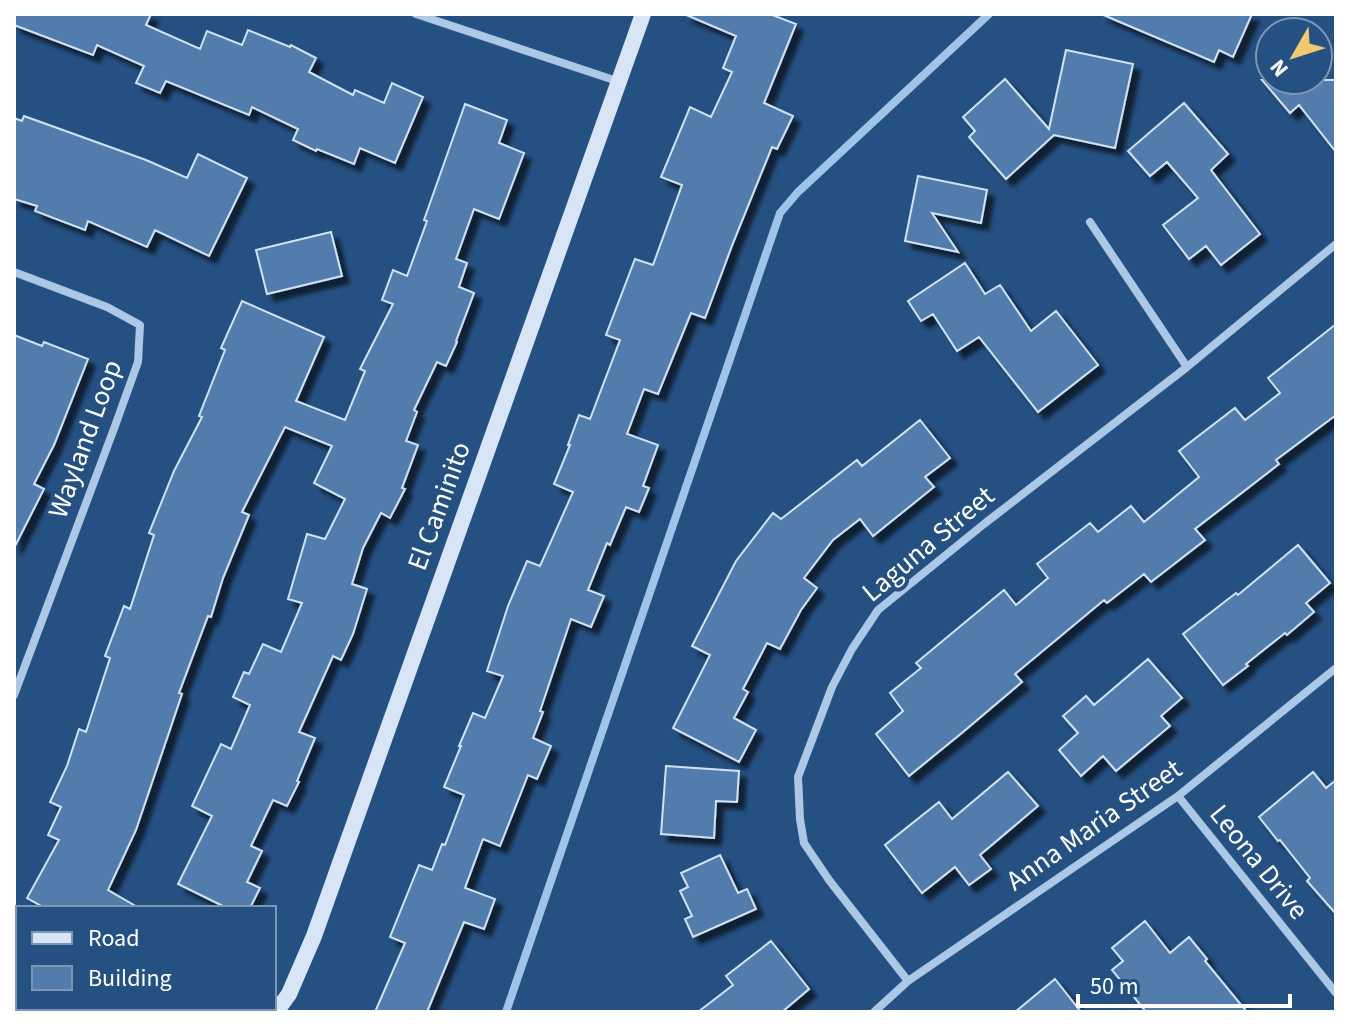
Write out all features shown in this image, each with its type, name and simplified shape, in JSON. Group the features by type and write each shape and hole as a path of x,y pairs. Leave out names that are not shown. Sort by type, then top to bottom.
{"street":[{"path":"416,14 617,81"},
{"name":"El Caminito","path":"276,1012 289,994 319,922 643,14"},
{"path":"1090,222 1187,367"},
{"name":"Laguna Street","path":"908,981 804,843 798,777 832,687 852,649 878,610 1187,367 1336,244"},
{"name":"Wayland Loop","path":"14,272 107,307 140,325 138,362 14,695"},
{"name":"Anna Maria Street","path":"874,1012 908,981 1178,796 1336,668"},
{"name":"Leona Drive","path":"1178,796 1336,993"}],"building":[{"path":"14,14 151,14 146,25 200,49 207,31 242,45 248,30 291,45 316,58 309,72 353,95 355,90 384,103 392,83 423,97 395,163 360,148 354,164 293,140 298,129 252,107 249,115 166,81 160,93 136,83 144,66 97,45 93,55 14,25"},
{"path":"684,14 770,14 796,24 764,103 793,116 777,149 772,147 705,318 691,313 658,394 644,389 627,434 658,445 643,486 649,488 639,512 626,507 610,545 607,543 588,590 604,596 591,627 571,619 533,738 551,746 537,779 528,775 500,846 483,839 465,888 495,899 484,929 464,922 427,1012 375,1012 405,943 390,937 419,865 432,870 464,795 444,787 459,746 473,713 485,718 503,676 487,671 508,606 527,561 540,566 573,492 554,484 579,415 590,419 620,340 606,335 635,259 653,265 682,185 661,177 690,107 711,117 732,72 723,68 736,36"},
{"path":"1101,14 1252,14 1233,57 1219,50 1214,62"},
{"path":"1066,50 1133,64 1115,148 1054,135 1006,179 969,137 975,131 963,117 1005,79 1049,129"},
{"path":"1336,80 1336,152 1299,105 1290,113 1276,96 1334,96"},
{"path":"1184,103 1228,154 1211,170 1260,234 1221,265 1206,246 1189,259 1163,225 1198,198 1167,162 1150,176 1128,151"},
{"path":"465,104 507,120 499,143 524,153 499,219 474,209 456,259 467,263 459,287 474,293 446,366 437,362 414,410 417,412 406,441 418,445 402,488 405,489 390,518 381,513 363,548 352,584 367,589 341,660 333,656 299,732 315,738 299,782 287,806 273,800 251,846 262,851 247,882 260,888 251,906 223,906 178,884 212,816 192,806 221,744 231,749 250,705 233,697 244,672 249,674 263,644 281,652 302,603 288,599 307,534 325,539 345,499 314,483 332,446 285,427 242,512 249,515 179,693 182,694 136,830 108,890 136,906 41,906 27,898 59,840 48,835 61,807 50,802 67,766 79,729 86,732 110,658 105,656 124,606 130,609 154,535 149,533 174,471 202,417 199,416 225,350 221,348 242,301 324,337 296,401 345,420 365,371 360,369 393,304 382,300 393,270 407,276 427,221 424,220"},
{"path":"24,116 187,178 198,154 247,178 209,256 155,230 147,247 88,221 85,230 35,211 37,206 14,199 14,118 22,121"},
{"path":"918,176 987,190 981,223 932,213 958,252 905,241"},
{"path":"331,232 342,276 267,294 256,250"},
{"path":"965,263 985,294 1000,285 1031,331 1056,311 1098,365 1038,412 979,337 957,351 933,314 921,321 908,301"},
{"path":"1336,324 1336,415 1276,460 1279,464 1195,529 1205,540 1151,582 1144,574 1107,603 1104,600 1015,674 1022,682 909,776 876,734 903,711 890,693 921,668 916,663 1004,590 1016,605 1048,578 1037,564 1090,523 1098,532 1131,506 1144,522 1199,477 1179,451 1235,408 1245,420 1280,393 1268,378"},
{"path":"14,335 42,346 44,342 88,359 54,445 34,484 44,489 14,548"},
{"path":"920,420 950,458 925,477 934,487 873,536 860,519 833,540 804,578 817,588 780,649 767,643 743,689 748,692 734,718 756,730 739,762 673,728 710,655 692,646 736,561 773,513 781,519 857,460 862,466"},
{"path":"1298,545 1330,583 1306,603 1314,612 1223,685 1183,634 1236,593 1238,595"},
{"path":"1148,659 1182,698 1161,716 1170,726 1116,771 1103,756 1081,776 1059,750 1078,733 1063,716 1086,696 1094,705"},
{"path":"666,766 739,771 737,802 716,801 714,838 661,834"},
{"path":"1008,772 1038,806 980,855 991,869 969,885 955,867 922,893 885,845 939,802 952,819"},
{"path":"1313,772 1326,788 1336,780 1336,914 1259,817"},
{"path":"720,855 738,893 747,889 756,909 693,937 685,919 692,916 680,891 688,887 681,873"},
{"path":"1145,921 1170,953 1189,937 1247,1012 1146,1012 1112,970 1123,961 1112,948"},
{"path":"771,941 809,989 782,1012 698,1012 733,985 726,976"},
{"path":"1055,979 1081,1012 1015,1012"}],"waterway":[{"path":"506,1012 780,213 798,192 989,14"}]}
